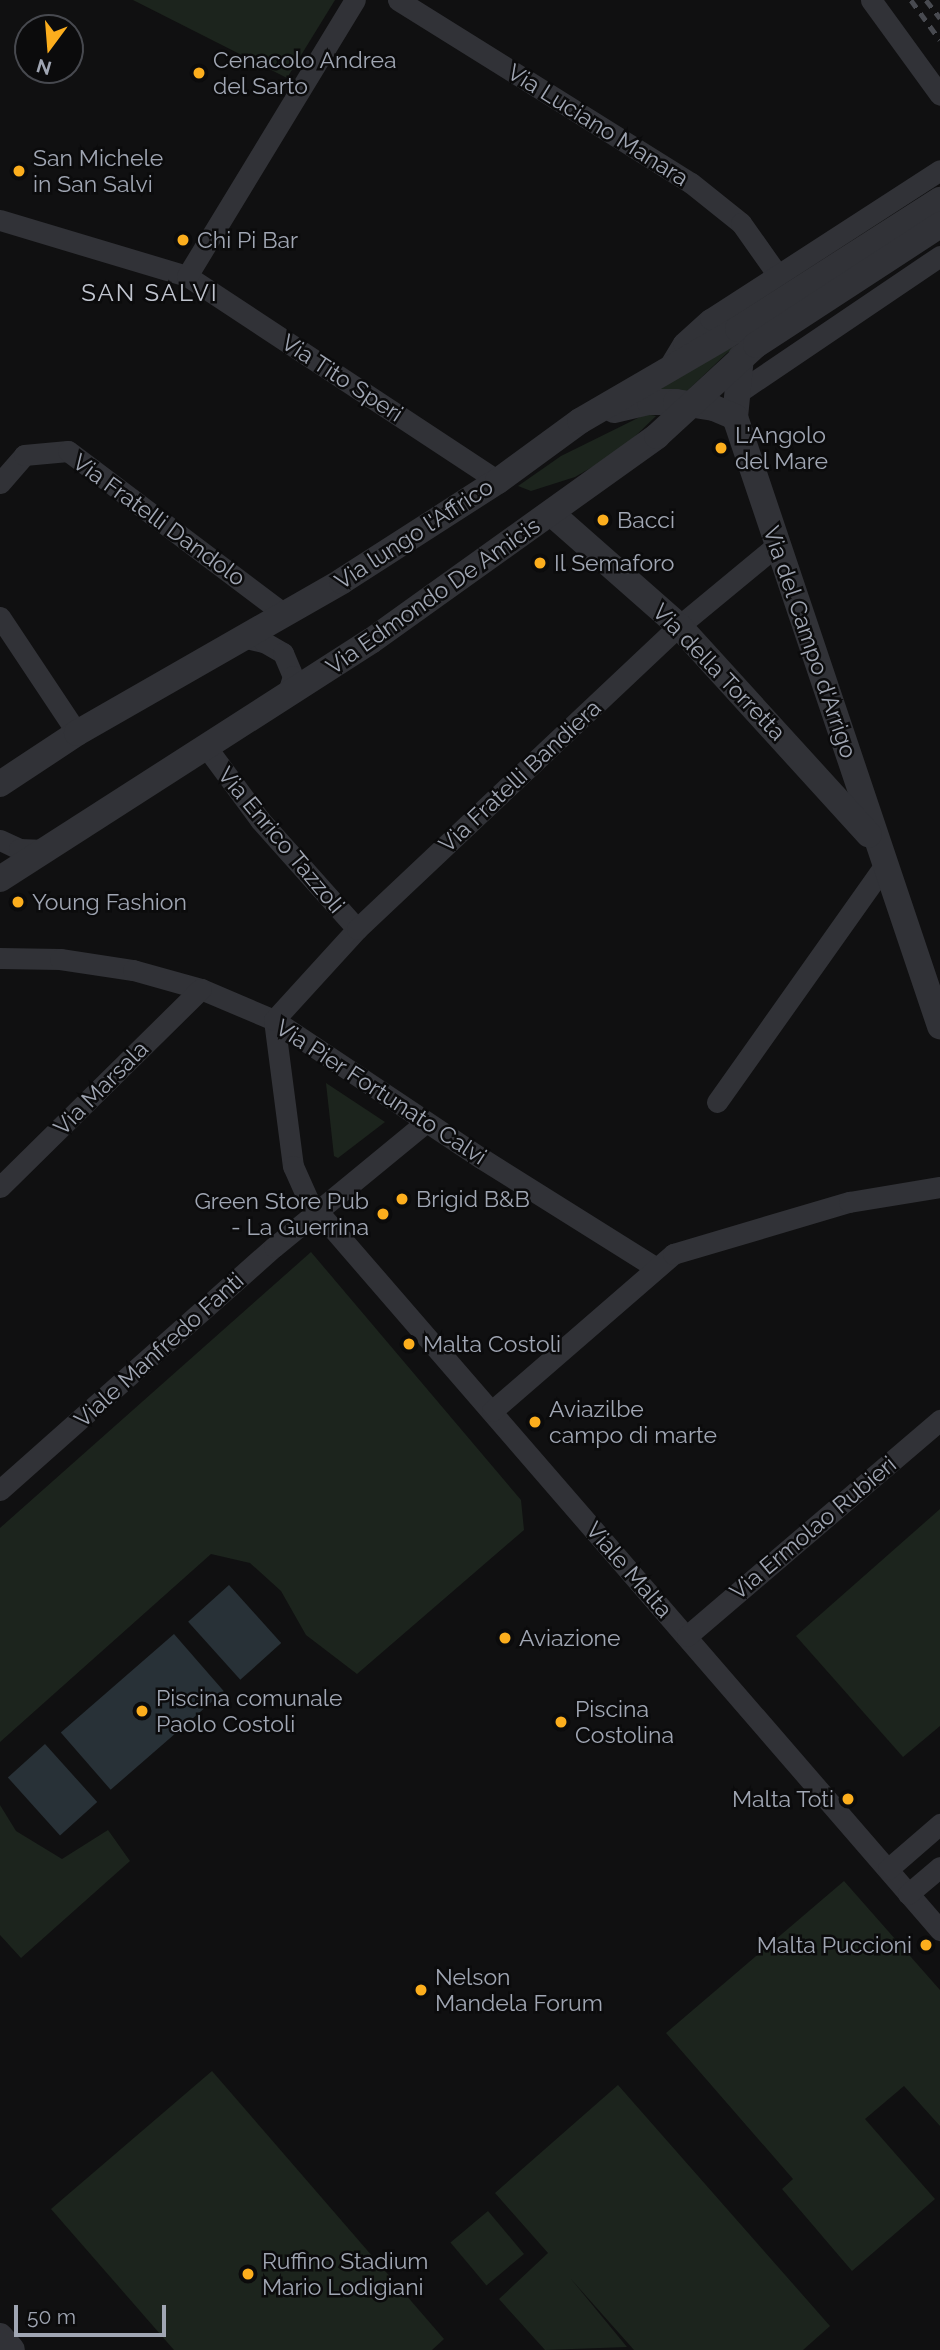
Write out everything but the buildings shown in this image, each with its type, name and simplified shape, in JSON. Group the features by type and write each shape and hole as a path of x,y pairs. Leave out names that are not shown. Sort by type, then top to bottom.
{"street":[{"path":"191,269 355,0"},
{"name":"Via Luciano Manara","path":"398,0 691,183 741,223 777,274"},
{"path":"871,0 940,95"},
{"name":"Via lungo l'Affrico","path":"668,369 695,331 777,274 940,170"},
{"path":"840,277 940,200"},
{"name":"Via Tito Speri","path":"2,220 191,269 498,481"},
{"path":"840,277 940,225"},
{"path":"691,403 735,405 940,257"},
{"name":"Via lungo l'Affrico","path":"0,784 77,733 284,614 498,481 580,421 668,369 840,277"},
{"name":"Via Edmondo De Amicis","path":"0,879 288,696 551,513 657,436 741,356 840,277"},
{"name":"Via del Campo d'Arrigo","path":"741,356 735,405 880,855 940,1026"},
{"name":"Via lungo l'Affrico","path":"580,421 638,403 691,403"},
{"name":"Via Fratelli Dandolo","path":"0,483 24,455 68,452 284,614"},
{"name":"Via della Torretta","path":"551,513 679,626 880,855"},
{"name":"Via Fratelli Bandiera","path":"274,1020 357,929 679,626 778,544"},
{"path":"0,618 77,733"},
{"path":"242,637 264,642 283,653 293,676 288,696"},
{"name":"Via Enrico Tazzoli","path":"207,748 260,820 357,929"},
{"path":"0,840 19,849 45,850"},
{"path":"717,1102 880,855"},
{"name":"Via Pier Fortunato Calvi","path":"0,958 93,964 201,989 274,1020 426,1122 655,1267"},
{"name":"Via Marsala","path":"0,1187 201,989"},
{"name":"Viale Malta","path":"274,1020 293,1166 300,1186 318,1211 940,1930"},
{"name":"Viale Manfredo Fanti","path":"0,1490 318,1211 426,1122"},
{"path":"492,1411 655,1267 692,1246 849,1202 940,1187"},
{"name":"Via Ermolao Rubieri","path":"687,1636 940,1420"},
{"path":"888,1869 940,1824"},
{"path":"908,1894 940,1867"},
{"path":"0,2336 12,2350"}],"shaded area":[{"path":"133,0 335,0 287,78"},
{"path":"759,333 727,353 686,392 654,389"},
{"path":"646,414 656,416 620,451 575,477 531,491 518,486 561,456"},
{"path":"326,1083 385,1122 338,1158 334,1156"},
{"path":"311,1252 521,1500 524,1530 357,1674 306,1635 281,1591 250,1563 211,1554 0,1742 0,1528"},
{"path":"940,1509 940,1726 903,1757 796,1636"},
{"name":"Piscina comunale Paolo Costoli","path":"229,1585 281,1643 240,1680 188,1622"},
{"name":"Piscina comunale Paolo Costoli","path":"174,1634 224,1691 111,1790 61,1732"},
{"path":"45,1744 97,1802 60,1835 8,1777"},
{"path":"0,1805 16,1831 62,1859 108,1830 130,1861 21,1958 0,1935"},
{"path":"844,1881 940,1990 940,2126 904,2086 865,2119 935,2199 852,2271 782,2189 793,2179 666,2033"},
{"name":"Ruffino Stadium Mario Lodigiani","path":"212,2071 444,2339 432,2350 174,2350 51,2209"},
{"path":"618,2085 830,2326 803,2350 634,2350 571,2279 627,2347 545,2350 499,2299 548,2253 495,2193"},
{"path":"488,2211 524,2254 486,2285 450,2242"}],"railway":[{"path":"911,0 940,40"},
{"path":"926,0 940,18"}],"place":[{"name":"Cenacolo Andrea del Sarto","path":"199,73"},
{"name":"San Michele in San Salvi","path":"19,171"},
{"name":"Chi Pi Bar","path":"183,240"},
{"name":"L'Angolo del Mare","path":"721,448"},
{"name":"Bacci","path":"603,520"},
{"name":"Il Semaforo","path":"540,563"},
{"name":"Young Fashion","path":"18,902"},
{"name":"Brigid B&B","path":"402,1199"},
{"name":"Green Store Pub - La Guerrina","path":"383,1214"},
{"name":"Malta Costoli","path":"409,1344"},
{"name":"Aviazilbe campo di marte","path":"535,1422"},
{"name":"Aviazione","path":"505,1638"},
{"name":"Piscina comunale Paolo Costoli","path":"142,1711"},
{"name":"Piscina Costolina","path":"561,1722"},
{"name":"Malta Toti","path":"848,1799"},
{"name":"Malta Puccioni","path":"926,1945"},
{"name":"Nelson Mandela Forum","path":"421,1990"},
{"name":"Ruffino Stadium Mario Lodigiani","path":"248,2274"}],"district":[{"name":"SAN SALVI","path":"150,293"}]}
